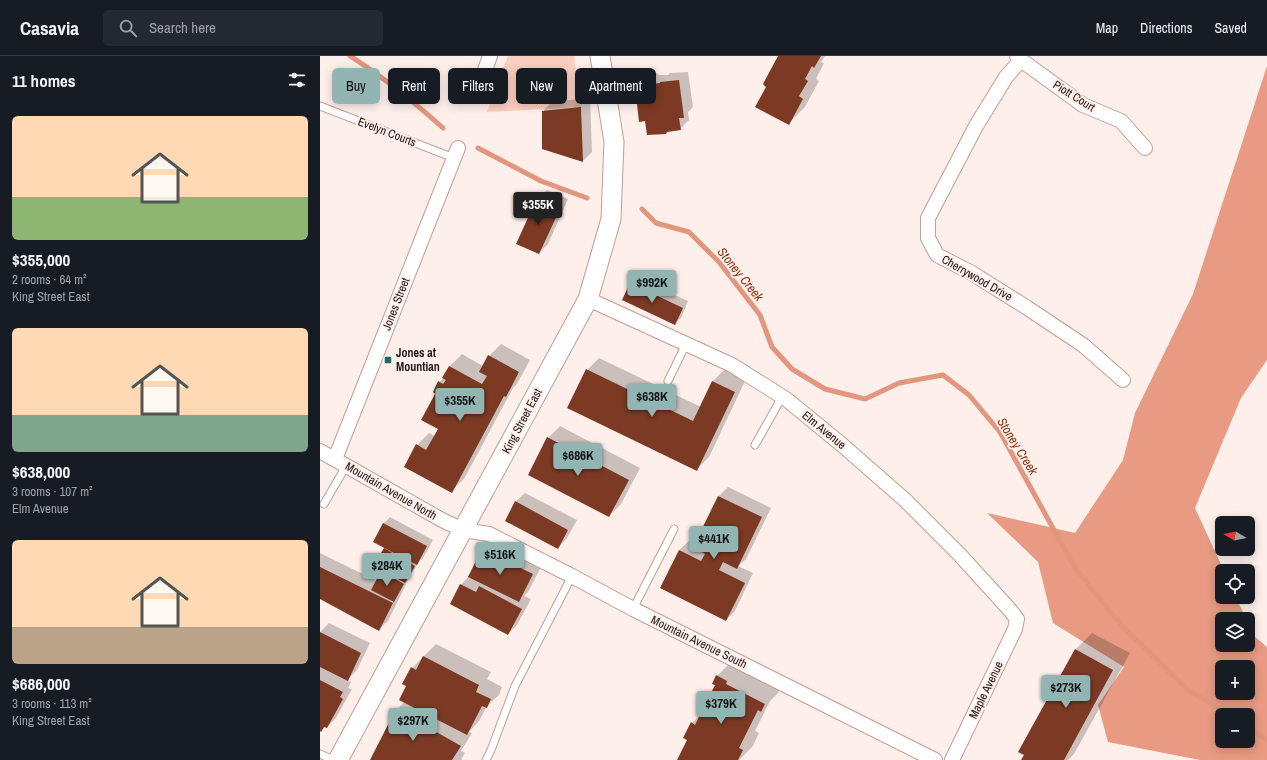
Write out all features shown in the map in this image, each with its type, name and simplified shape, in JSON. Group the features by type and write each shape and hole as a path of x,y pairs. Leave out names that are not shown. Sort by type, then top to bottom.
{"main road":[{"name":"King Street East","path":"338,760 588,299 611,220 614,142 600,56"}],"street":[{"path":"486,68 490,56"},
{"name":"Piott Court","path":"1019,58 1083,104 1121,121 1144,148"},
{"name":"Cherrywood Drive","path":"1019,58 976,126 928,218 928,238 937,256 970,272 1077,341 1123,380"},
{"name":"Jones Street","path":"341,462 456,153"},
{"name":"Elm Avenue","path":"588,299 732,365 782,397 842,444 905,500 960,555 1017,619"},
{"name":"Mountain Avenue North","path":"320,451 442,520 463,530"},
{"name":"Mountain Avenue South","path":"463,530 489,534 633,609 935,760"},
{"name":"Maple Avenue","path":"952,760 1015,629 1017,619"}],"lane":[{"name":"Evelyn Courts","path":"320,106 456,153"},
{"path":"668,381 686,344"},
{"path":"755,445 782,397"},
{"path":"324,504 341,462"},
{"path":"633,609 674,529"},
{"path":"486,760 515,686 572,576"},
{"path":"320,754 333,760"}],"shaded area":[{"path":"508,56 574,56 576,68 575,104 581,104 581,107 487,112 490,104 508,104 508,68 504,68"},
{"path":"1267,66 1267,360 1241,398 1195,508 1215,551 1215,556 1217,556 1221,564 1215,564 1215,604 1239,604 1243,612 1215,612 1215,652 1255,652 1255,637 1267,647 1267,760 1200,760 1108,742 1098,705 1124,667 1053,623 1038,562 987,513 1075,533 1123,460 1135,413 1193,294"}],"building":[{"path":"778,56 821,56 814,68 812,66 805,79 808,81 799,96 803,99 789,125 755,107 766,87 763,84"},
{"path":"679,80 684,118 679,118 681,130 667,132 666,134 647,135 645,121 639,122 637,104 656,104 656,83"},
{"path":"581,107 583,162 542,149 542,111"},
{"path":"537,198 560,209 539,254 516,244"},
{"path":"630,283 683,308 675,325 622,300"},
{"path":"488,355 519,372 506,397 504,396 452,493 404,467 416,444 426,450 438,429 421,420 435,394 433,392 438,381 443,384 446,380 442,378 449,366 482,384 487,376 479,372"},
{"path":"586,369 693,421 712,381 735,392 697,471 567,408"},
{"path":"547,437 629,480 609,517 528,475"},
{"path":"718,496 762,517 737,569 723,562 719,570 745,583 726,621 660,588 679,550 701,561 705,554 693,547"},
{"path":"515,501 568,530 558,549 505,521"},
{"path":"383,523 427,546 417,565 373,542"},
{"path":"384,548 415,566 405,583 374,565"},
{"path":"482,549 533,574 519,602 468,577"},
{"path":"320,567 393,603 379,631 320,599"},
{"path":"381,571 404,584 394,602 371,590"},
{"path":"460,584 476,592 479,586 522,609 508,635 450,604"},
{"path":"320,632 361,653 348,681 320,667"},
{"path":"1075,649 1113,670 1064,760 1021,760 1024,755 1018,752"},
{"path":"423,656 479,685 476,692 491,699 487,708 482,706 467,735 399,700 406,686 402,684 411,667 416,670"},
{"path":"716,675 727,681 726,684 765,704 761,712 758,710 739,748 743,750 738,760 677,760 687,740 683,738 691,722 695,725 715,685 712,684"},
{"path":"320,680 343,692 340,697 343,699 327,728 324,727 321,732 320,731"},
{"path":"396,709 461,746 452,760 370,760"}],"waterway":[{"name":"Stoney Creek","path":"350,56 398,90 443,128"},
{"name":"Stoney Creek","path":"478,148 541,181 587,198"},
{"name":"Stoney Creek","path":"642,209 656,223 689,232 719,262 760,315 772,347 792,369 825,389 865,399 899,383 943,375 969,395 1000,432 1075,568 1122,626 1187,689 1217,708"},
{"name":"Stoney Creek","path":"1255,732 1267,740"}],"place":[{"name":"Jones at Mountian","path":"388,360"}]}
